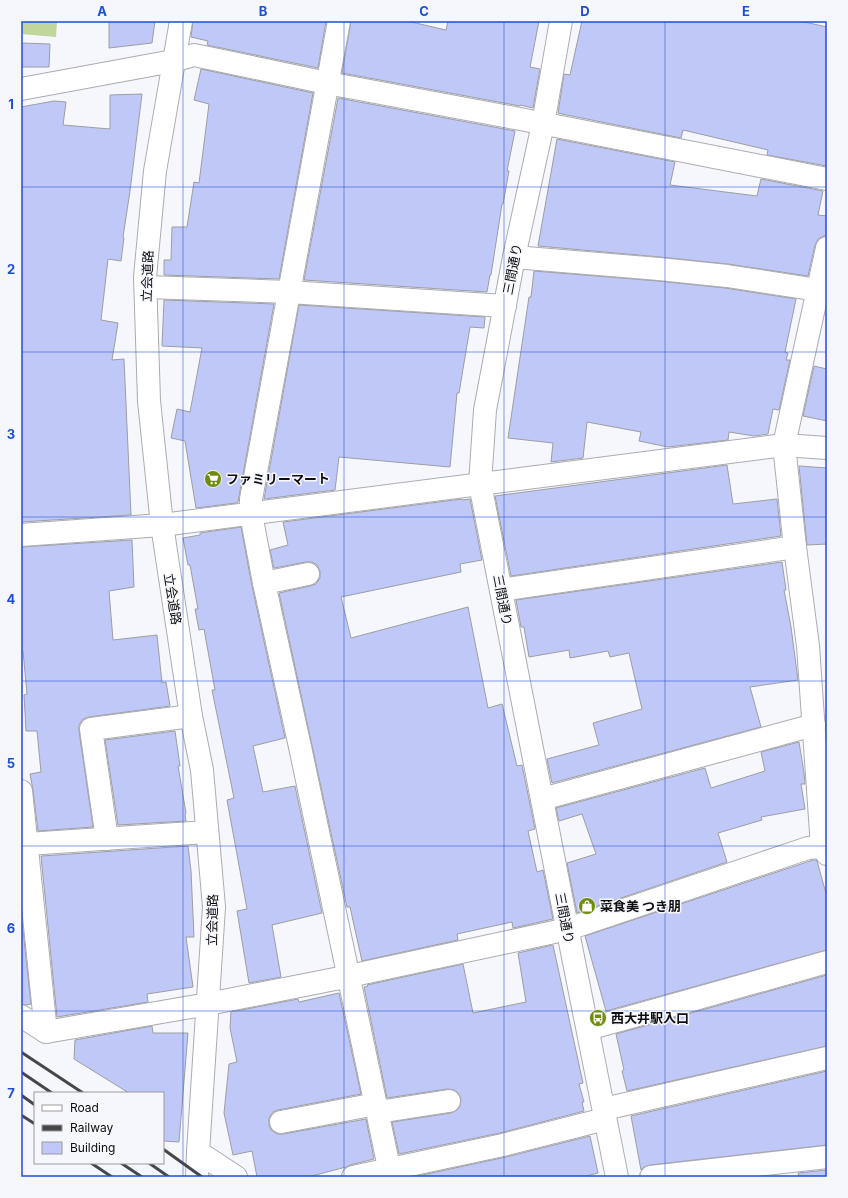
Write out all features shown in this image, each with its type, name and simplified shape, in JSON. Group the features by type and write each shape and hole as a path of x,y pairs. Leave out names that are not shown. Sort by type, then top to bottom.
{"street":[{"name":"立会道路","path":"181,21 155,170 145,277 149,401 162,525 191,716 202,770 214,906 198,1152 198,1177"},
{"path":"339,21 251,499 251,514 264,583 390,1173"},
{"name":"三間通り","path":"561,21 543,124 514,257 485,410 480,484 617,1177"},
{"path":"21,89 173,61 194,55 327,83 513,117 827,179"},
{"path":"21,1016 46,1032 208,1004 349,976 568,929 808,848 824,851 818,733 818,645 794,547 784,444 827,248"},
{"path":"514,257 727,276 818,290"},
{"path":"146,287 289,292 505,306"},
{"path":"21,535 162,525 784,444 827,448"},
{"path":"501,590 794,547"},
{"path":"264,583 308,574"},
{"path":"107,839 91,730 191,716"},
{"path":"542,799 818,733"},
{"path":"21,791 46,1032"},
{"path":"27,844 207,832"},
{"path":"588,1029 827,962"},
{"path":"353,1177 390,1173 503,1145 605,1114 827,1058"},
{"path":"281,1122 377,1108 448,1101"},
{"path":"198,1152 236,1177"},
{"path":"652,1177 827,1157"}],"green space":[{"path":"21,21 57,21 56,37 21,34"}],"building":[{"path":"109,21 155,21 152,43 109,48"},
{"path":"193,21 326,21 318,68 207,45 208,41 191,37"},
{"path":"351,21 407,21 446,30 448,21 539,21 530,67 540,69 533,108 342,73"},
{"path":"582,21 800,21 827,27 827,166 767,155 768,150 683,130 681,138 558,113 564,74 570,75"},
{"path":"21,43 50,44 49,67 21,67"},
{"path":"201,69 313,93 279,279 164,275 164,260 171,260 172,227 187,227 194,182 199,183 209,104 194,100"},
{"path":"142,94 121,261 108,259 101,320 118,323 112,360 124,359 131,515 21,522 21,107 54,101 66,102 63,125 110,129 110,95"},
{"path":"338,98 515,131 487,292 304,280"},
{"path":"557,139 675,162 670,185 757,196 761,179 823,191 818,215 827,216 827,236 823,236 818,239 815,245 808,276 728,264 538,246"},
{"path":"534,271 725,288 796,299 785,352 788,353 786,360 790,360 779,410 773,409 768,434 754,436 729,432 728,440 668,447 639,441 641,432 587,422 583,458 551,462 553,443 508,438"},
{"path":"164,300 274,304 238,502 236,503 196,508 185,441 171,438 177,409 190,412 202,348 162,346"},
{"path":"299,305 485,317 484,328 470,327 459,393 457,393 450,467 339,457 335,490 264,499"},
{"path":"814,366 827,369 827,421 803,416"},
{"path":"727,465 733,504 777,499 781,536 511,576 495,496"},
{"path":"799,466 827,468 827,544 807,545"},
{"path":"470,499 482,560 460,564 461,572 341,597 351,638 468,607 488,708 502,704 517,766 522,765 535,829 528,831 537,872 543,870 553,919 513,928 512,922 457,934 458,940 362,961 350,907 347,907 279,593 316,584 320,578 320,571 317,565 312,562 274,568 270,550 288,545 283,522"},
{"path":"241,527 252,586 285,738 253,746 263,792 295,786 322,913 272,925 281,977 249,983 237,911 247,909 227,800 234,798 212,690 215,690 204,629 199,630 195,609 198,609 190,565 188,565 183,538 200,535 200,533"},
{"path":"132,540 134,587 109,591 113,640 157,635 162,683 166,682 170,706 83,719 79,725 79,731 93,827 38,831 30,774 41,772 37,731 26,731 24,695 27,694 23,651 21,651 21,547"},
{"path":"782,562 786,590 784,590 791,627 798,680 750,687 761,727 552,783 547,759 599,745 593,723 642,709 629,653 610,657 608,651 570,658 569,650 529,657 524,627 521,627 516,600"},
{"path":"175,731 180,766 178,766 186,821 118,825 105,740"},
{"path":"799,742 805,784 801,784 805,809 761,817 762,820 718,833 727,862 577,913 567,863 596,854 582,814 559,821 556,808 705,768 711,788 765,771 761,752"},
{"path":"188,846 191,871 194,937 186,937 193,987 147,994 148,1002 57,1017 41,856"},
{"path":"813,860 817,861 827,897 827,950 606,1011 585,936"},
{"path":"21,912 31,1004 26,1005 21,1004"},
{"path":"553,945 583,1083 579,1084 584,1102 582,1102 584,1111 500,1133 399,1154 392,1122 451,1113 457,1110 460,1106 461,1099 458,1093 454,1090 447,1089 387,1098 364,987 368,986 367,985 463,964 473,1013 526,1002 518,953"},
{"path":"827,975 827,1046 627,1091 616,1034"},
{"path":"339,993 361,1094 278,1110 273,1112 269,1118 269,1125 271,1130 277,1134 283,1134 366,1119 374,1159 308,1177 257,1177 252,1151 233,1155 224,1113 229,1064 237,1062 230,1028 231,1012 298,999 299,1002"},
{"path":"152,1026 153,1033 188,1033 179,1142 164,1141 164,1092 127,1092 74,1059 75,1040"},
{"path":"827,1071 827,1145 650,1165 641,1170 631,1116"},
{"path":"590,1136 598,1173 582,1177 413,1177 506,1157"},
{"path":"827,1170 827,1177 799,1177 798,1173"}],"railway":[{"path":"21,1052 81,1092"},
{"path":"21,1072 51,1092"},
{"path":"21,1095 34,1104"},
{"path":"21,1115 34,1123"},
{"path":"164,1150 202,1177"},
{"path":"92,1164 112,1177"},
{"path":"122,1164 142,1177"},
{"path":"150,1164 169,1177"}],"place":[{"name":"ファミリーマート","path":"213,479"},
{"name":"菜食美 つき朋","path":"587,906"},
{"name":"西大井駅入口","path":"598,1018"}]}
